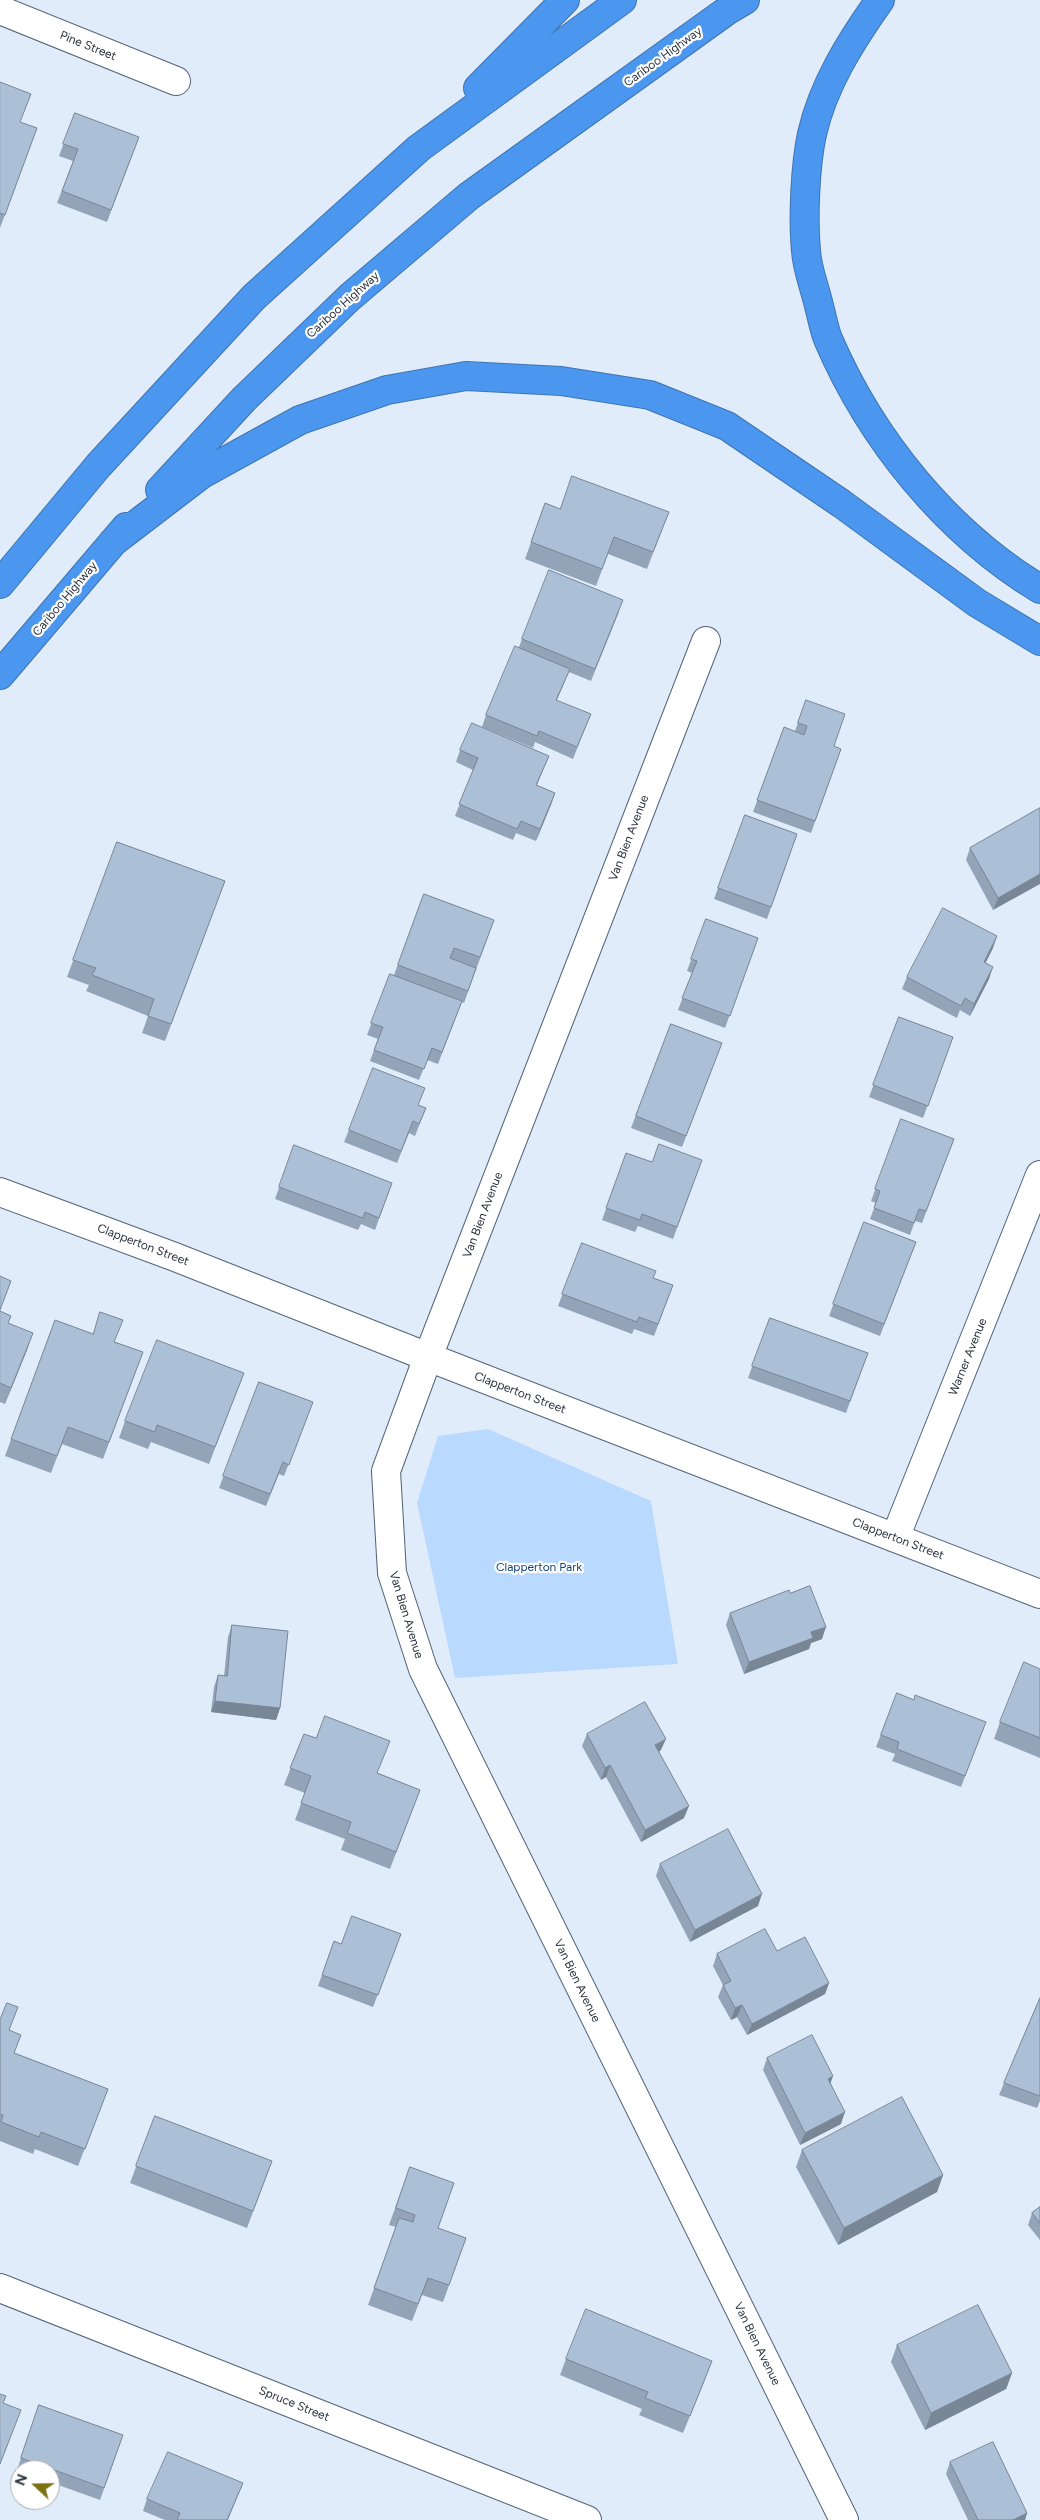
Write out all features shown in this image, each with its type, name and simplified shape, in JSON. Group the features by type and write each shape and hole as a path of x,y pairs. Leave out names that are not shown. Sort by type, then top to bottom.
{"highway":[{"path":"0,584 98,466 254,297 420,148 565,0"},
{"path":"420,148 622,0"},
{"name":"Cariboo Highway","path":"0,675 113,542 244,399 357,291 469,196 728,10 745,0"},
{"path":"880,0 850,43 828,90 812,134 807,182 806,252 828,338 872,422 918,484 968,534 1017,575 1040,589"},
{"path":"113,542 202,474 300,420 387,390 466,376 562,381 650,395 727,426 842,504 977,603 1040,641"}],"street":[{"name":"Pine Street","path":"0,10 176,81"},
{"name":"Van Bien Avenue","path":"706,641 386,1471 392,1573 423,1669 844,2520"},
{"name":"Warner Avenue","path":"895,1538 1040,1175"},
{"name":"Clapperton Street","path":"0,1192 175,1257 428,1358 1040,1594"},
{"name":"Spruce Street","path":"0,2288 571,2517"}],"green space":[{"name":"Clapperton Park","path":"488,1429 651,1501 678,1664 455,1678 417,1503 438,1436"}],"building":[{"path":"0,82 31,94 20,122 37,128 5,215 0,213"},
{"path":"75,113 139,137 111,210 62,191 78,149 63,144"},
{"path":"572,476 669,512 653,552 614,537 602,569 531,542 545,503 560,509"},
{"path":"549,570 623,600 595,669 522,639"},
{"path":"515,646 570,669 556,700 591,714 577,747 539,731 537,736 486,715"},
{"path":"806,700 845,714 834,746 841,749 815,821 757,800 784,727 804,735 807,726 798,723"},
{"path":"472,723 549,756 536,785 555,793 540,829 521,821 517,829 459,804 478,758 460,750"},
{"path":"1040,808 1040,874 998,898 970,848"},
{"path":"745,815 797,834 771,907 718,888"},
{"path":"117,842 225,881 171,1024 148,1016 154,999 92,975 96,968 73,960"},
{"path":"424,894 494,920 480,957 454,948 450,958 476,968 468,991 398,965"},
{"path":"943,908 997,936 984,962 993,967 974,1004 965,998 961,1006 907,977"},
{"path":"706,919 758,938 730,1016 682,998 697,961 691,959"},
{"path":"390,974 462,1001 442,1052 432,1048 424,1069 374,1050 383,1027 371,1023"},
{"path":"899,1017 953,1037 928,1106 873,1085"},
{"path":"671,1024 722,1043 686,1136 636,1116"},
{"path":"373,1068 425,1088 418,1105 426,1108 419,1124 413,1121 401,1151 349,1130"},
{"path":"901,1119 954,1139 926,1211 919,1209 914,1223 874,1208 880,1191 875,1189"},
{"path":"659,1144 702,1160 677,1227 642,1214 640,1220 606,1208 626,1153 652,1162"},
{"path":"294,1145 392,1183 379,1218 365,1212 363,1218 279,1187"},
{"path":"864,1222 916,1242 884,1324 833,1304"},
{"path":"582,1243 656,1271 653,1278 673,1285 658,1324 639,1317 637,1322 562,1294"},
{"path":"0,1276 11,1281 0,1310"},
{"path":"0,1311 11,1316 8,1323 33,1333 11,1388 0,1383"},
{"path":"100,1312 123,1320 114,1342 143,1352 109,1442 68,1427 57,1456 11,1439 55,1320 93,1334"},
{"path":"770,1318 868,1353 850,1401 752,1366"},
{"path":"157,1340 244,1373 215,1447 157,1425 155,1432 125,1421"},
{"path":"259,1382 313,1402 289,1465 283,1462 270,1494 223,1476"},
{"path":"810,1586 826,1627 811,1632 813,1638 749,1662 730,1613 789,1590 790,1593"},
{"path":"232,1625 288,1631 280,1708 215,1701 218,1675 227,1676"},
{"path":"1024,1662 1040,1669 1040,1738 1000,1722"},
{"path":"897,1693 914,1700 915,1695 986,1722 965,1776 897,1749 899,1742 881,1735"},
{"path":"645,1702 666,1739 655,1745 689,1806 645,1830 610,1765 605,1768 587,1734"},
{"path":"325,1716 390,1741 377,1773 420,1790 396,1852 347,1833 351,1822 301,1803 311,1776 290,1768 304,1734 316,1738"},
{"path":"728,1829 762,1894 695,1930 660,1864"},
{"path":"352,1916 401,1934 378,1995 322,1975 334,1941 341,1944"},
{"path":"765,1929 777,1951 805,1937 829,1983 752,2024 742,2005 735,2008 723,1985 731,1981 717,1954"},
{"path":"1040,1998 1040,2096 1004,2083"},
{"path":"7,2003 18,2007 9,2030 21,2035 14,2053 108,2089 85,2149 41,2132 39,2137 1,2122 3,2115 0,2114 0,2020"},
{"path":"812,2035 833,2076 828,2079 845,2112 805,2133 767,2058"},
{"path":"902,2097 943,2175 844,2228 802,2150"},
{"path":"155,2116 272,2161 253,2211 136,2166"},
{"path":"410,2167 454,2183 438,2228 466,2238 449,2285 428,2278 418,2304 374,2288 399,2218 413,2222 415,2215 396,2208"},
{"path":"1040,2207 1040,2223 1032,2213"},
{"path":"978,2305 1012,2373 931,2413 897,2345"},
{"path":"586,2309 712,2361 690,2416 645,2398 648,2392 566,2359"},
{"path":"0,2394 6,2396 3,2403 21,2410 0,2464"},
{"path":"39,2405 123,2435 104,2488 60,2472 60,2460 27,2460 21,2458"},
{"path":"993,2442 1027,2513 1013,2520 978,2520 950,2462"},
{"path":"168,2452 243,2483 227,2520 177,2520 180,2513 147,2499"}]}
